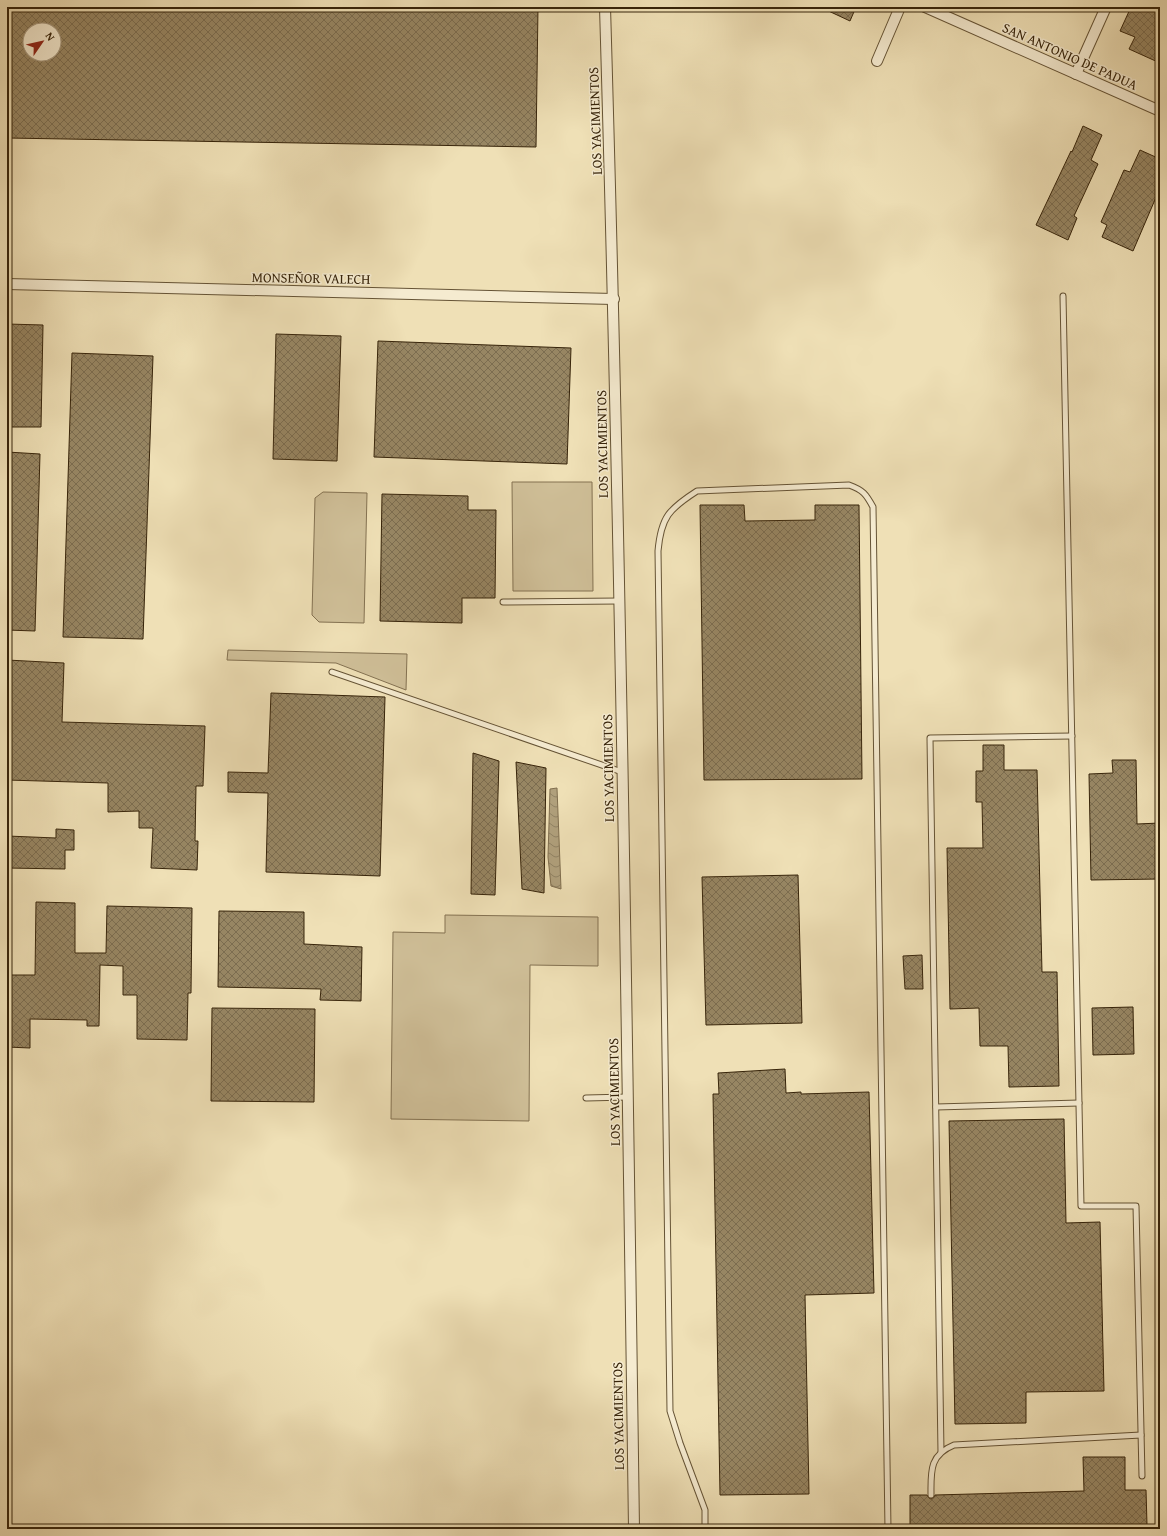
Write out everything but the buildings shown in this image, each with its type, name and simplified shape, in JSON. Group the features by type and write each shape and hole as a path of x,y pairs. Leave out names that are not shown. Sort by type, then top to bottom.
{"street":[{"name":"LOS YACIMIENTOS","path":"605,7 614,299 634,1529"},
{"path":"877,61 900,7"},
{"name":"SAN ANTONIO DE PADUA","path":"925,7 1160,111"},
{"path":"1076,74 1106,7"},
{"name":"MONSEÑOR VALECH","path":"7,284 614,299"}],"lane":[{"path":"1063,296 1081,1206 1136,1206 1142,1476"},
{"path":"705,1529 705,1510 680,1443 670,1411 658,551 660,536 668,514 681,502 697,491 849,484 860,489 867,496 873,507 888,1529"},
{"path":"503,602 619,601"},
{"path":"332,672 622,772"},
{"path":"941,1452 930,738 1072,736"},
{"path":"586,1098 628,1097"},
{"path":"936,1107 1079,1103"},
{"path":"931,1495 931,1472 936,1458 941,1452 954,1445 1141,1435"}],"shaded area":[{"path":"512,482 592,482 593,591 513,591"},
{"path":"323,492 367,493 364,623 319,622 312,615 315,498"},
{"path":"228,650 407,654 406,690 336,663 227,660"},
{"path":"445,915 598,917 598,966 530,965 529,1121 391,1119 393,932 445,933"}],"water":[{"path":"557,788 561,889 551,886 548,857 550,789"}]}
